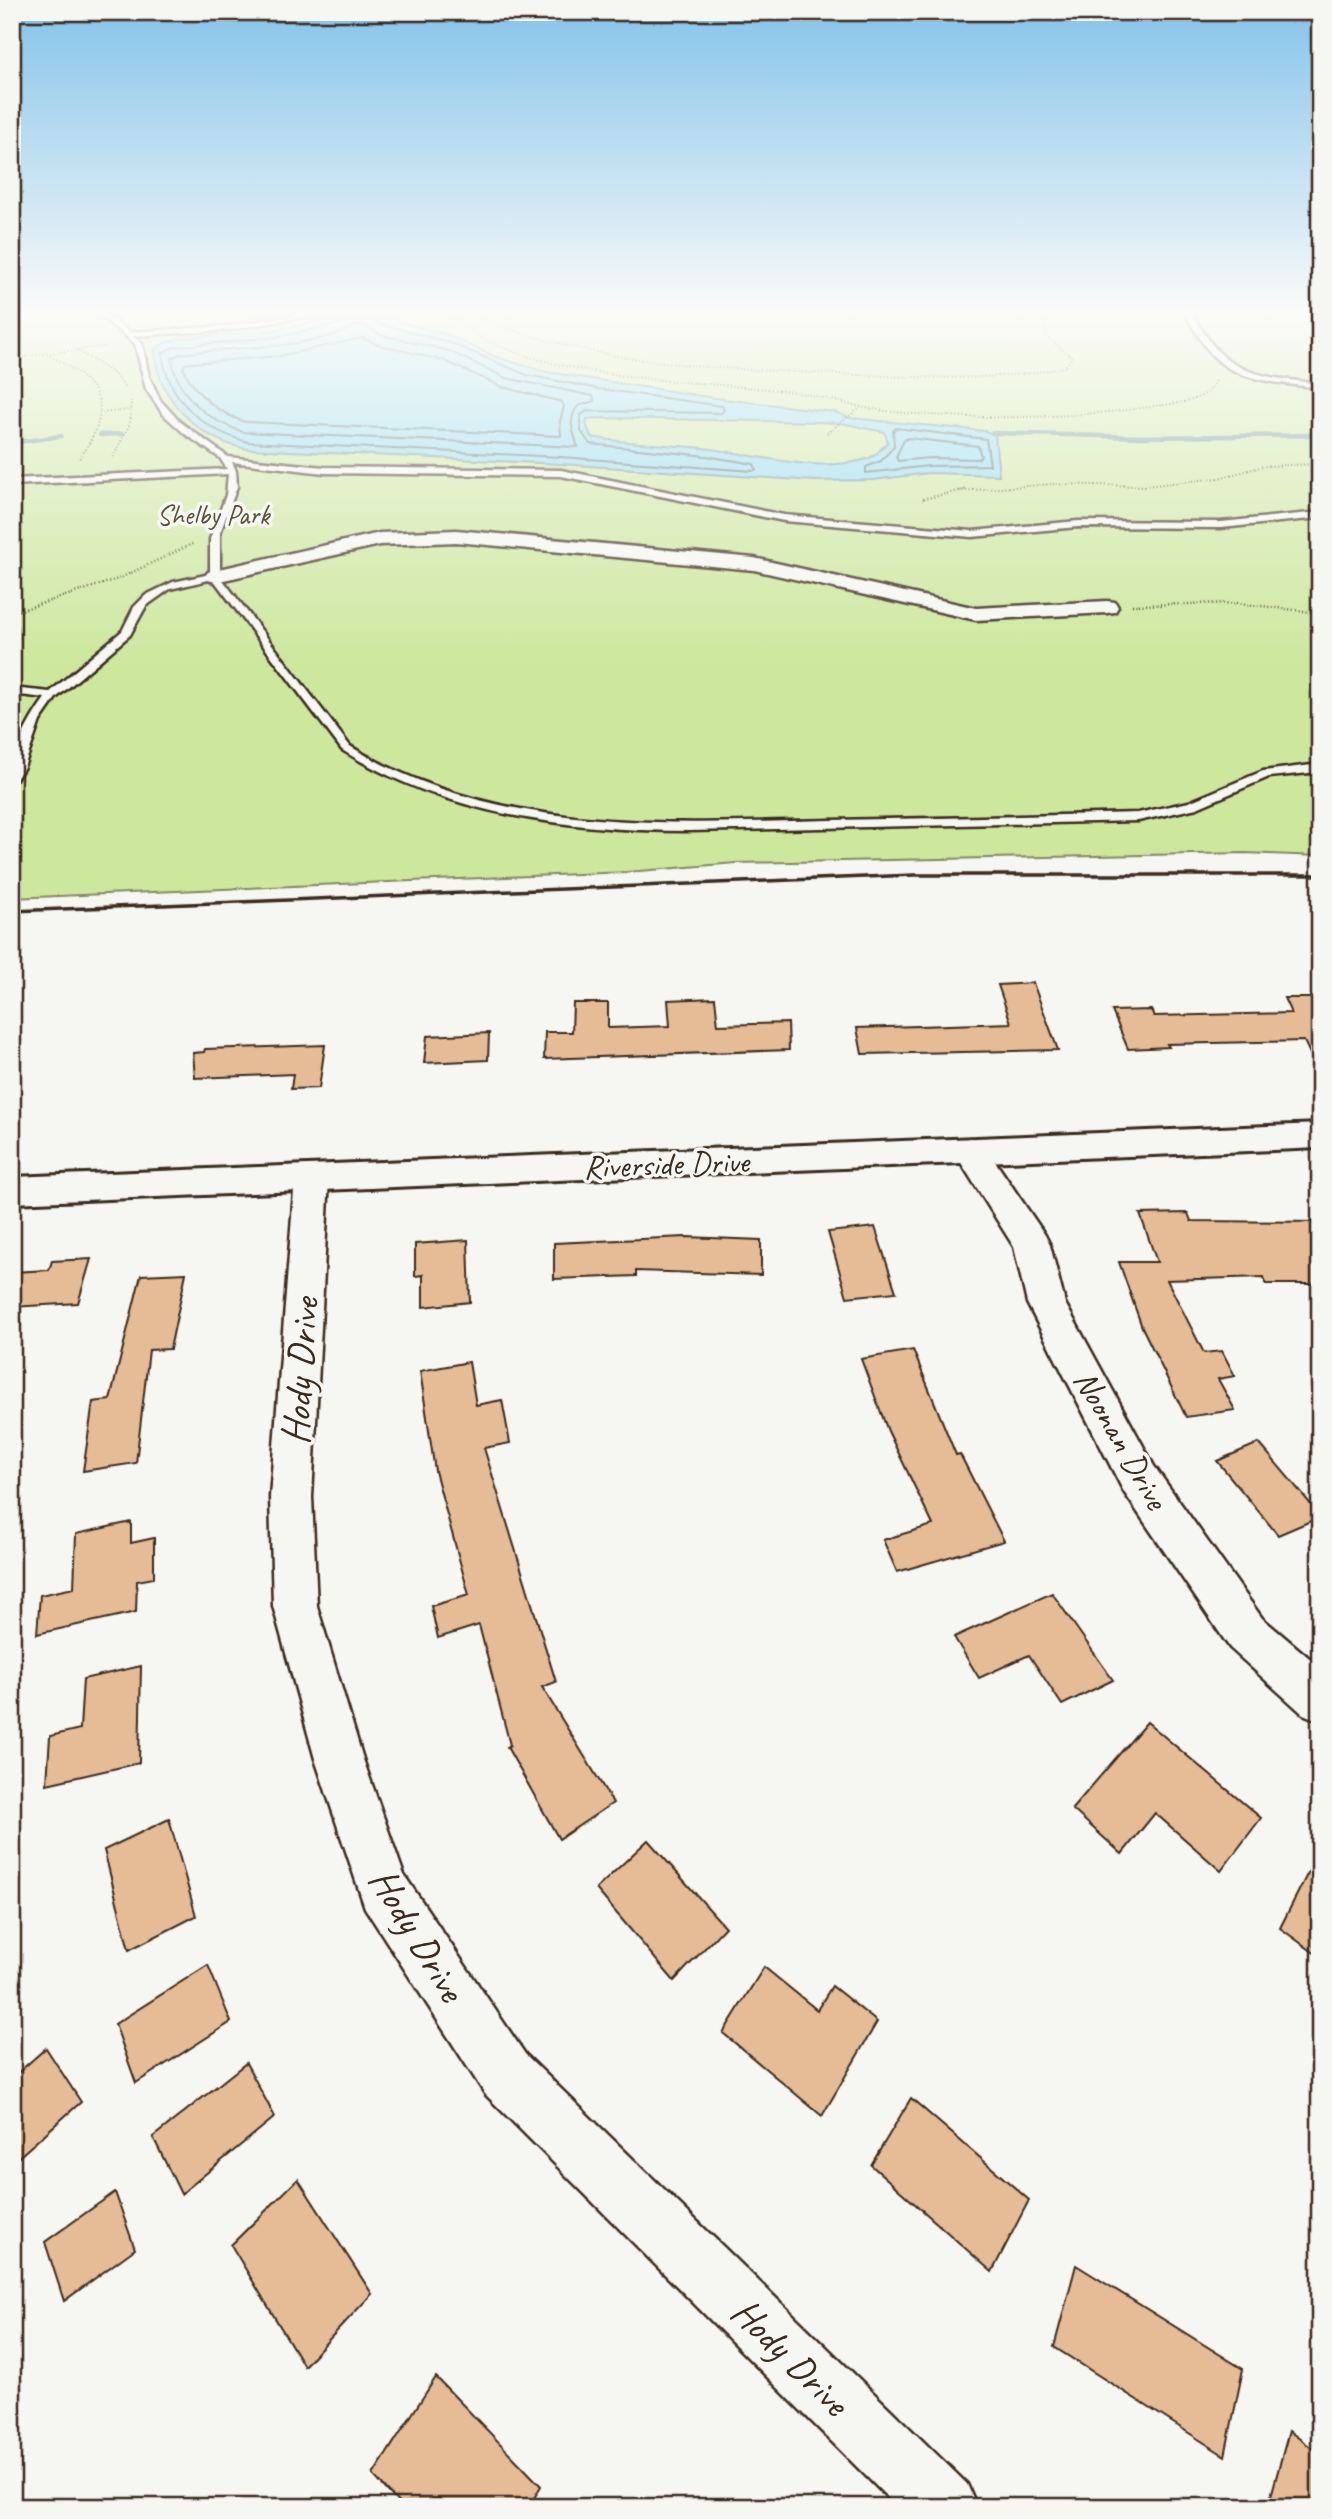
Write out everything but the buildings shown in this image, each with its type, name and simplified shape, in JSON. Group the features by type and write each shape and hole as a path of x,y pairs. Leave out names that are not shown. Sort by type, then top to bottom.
{"street":[{"path":"215,576 380,539 456,536 754,564 976,614 1107,607"},
{"name":"Riverside Drive","path":"12,1190 1320,1136"},
{"name":"Noonan Drive","path":"970,1150 1032,1245 1046,1303 1139,1479 1246,1633 1320,1698"},
{"name":"Hody Drive","path":"312,1178 290,1497 295,1606 339,1759 383,1890 505,2074 944,2507"}],"lane":[{"path":"185,430 227,459 324,470 561,473 785,518 972,534 1078,524 1221,525 1320,515"},
{"path":"227,459 232,471 233,493 216,528 213,569 215,576 346,748 386,771 448,796 538,817 587,824 663,827 1117,819 1176,810 1267,774 1320,768"},
{"path":"12,482 232,471"},
{"path":"12,776 18,767 34,721 52,696 126,633 140,606 148,598 175,584 215,576"},
{"path":"12,691 52,696"}],"path":[{"path":"77,461 97,430"},
{"path":"112,458 126,439 129,430"},
{"path":"827,433 832,430"},
{"path":"923,499 971,488 1052,484 1145,486 1219,478 1265,466 1320,464"},
{"path":"12,613 118,579 187,547 216,528"},
{"path":"1107,607 1203,602 1271,606 1320,613"}],"green space":[{"name":"Shelby Park","path":"12,430 1320,430 1320,856 1245,853 736,863 627,872 12,898"}],"water":[{"path":"201,430 588,430 591,437 823,464 863,460 875,455 888,442 884,432 872,430 970,430 995,435 999,475 929,473 874,480 814,481 560,464 247,449 213,437"}],"waterway":[{"path":"992,433 1141,437 1320,435"},
{"path":"100,435 122,434"},
{"path":"12,443 61,436"}],"railway":[{"path":"12,911 914,875 1320,875"}]}
